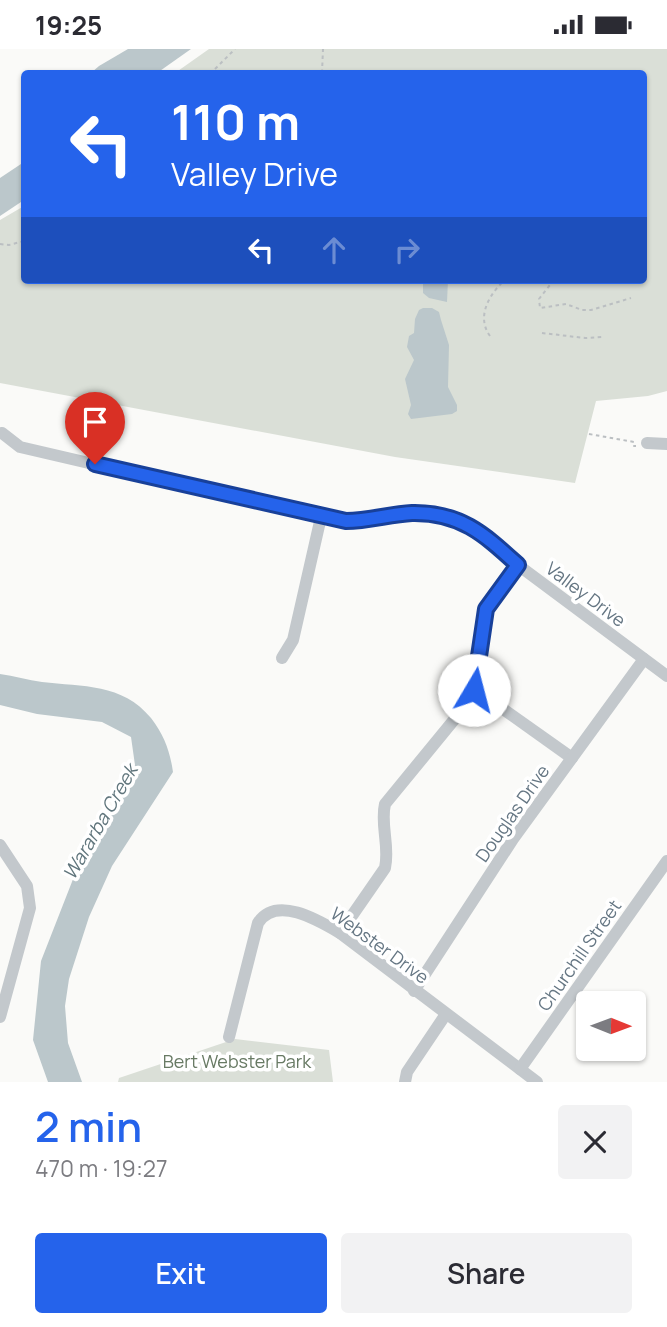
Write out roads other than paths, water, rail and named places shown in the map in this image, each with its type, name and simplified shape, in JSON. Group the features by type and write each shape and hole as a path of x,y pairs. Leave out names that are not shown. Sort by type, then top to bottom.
{"street":[{"name":"Valley Drive","path":"2,433 20,447 346,521 370,521 412,513 458,521 483,533 518,565 667,676"},
{"path":"647,443 667,444"},
{"path":"282,658 293,640 321,516"},
{"path":"340,933 385,868 387,859 382,815 385,804 467,704 474,690 486,609 518,565"},
{"name":"Douglas Drive","path":"414,991 513,839 644,659"},
{"path":"489,699 572,758"},
{"path":"0,845 27,886 30,908 0,1017"},
{"name":"Churchill Street","path":"520,1069 667,861"},
{"name":"Webster Drive","path":"229,1037 257,923 263,915 272,910 295,913 311,917 340,933 537,1082"},
{"path":"405,1082 407,1072 446,1014"}],"water label":[{"name":"Wararba Creek","path":"100,822"}],"park label":[{"name":"Bert Webster Park","path":"237,1061"}]}
